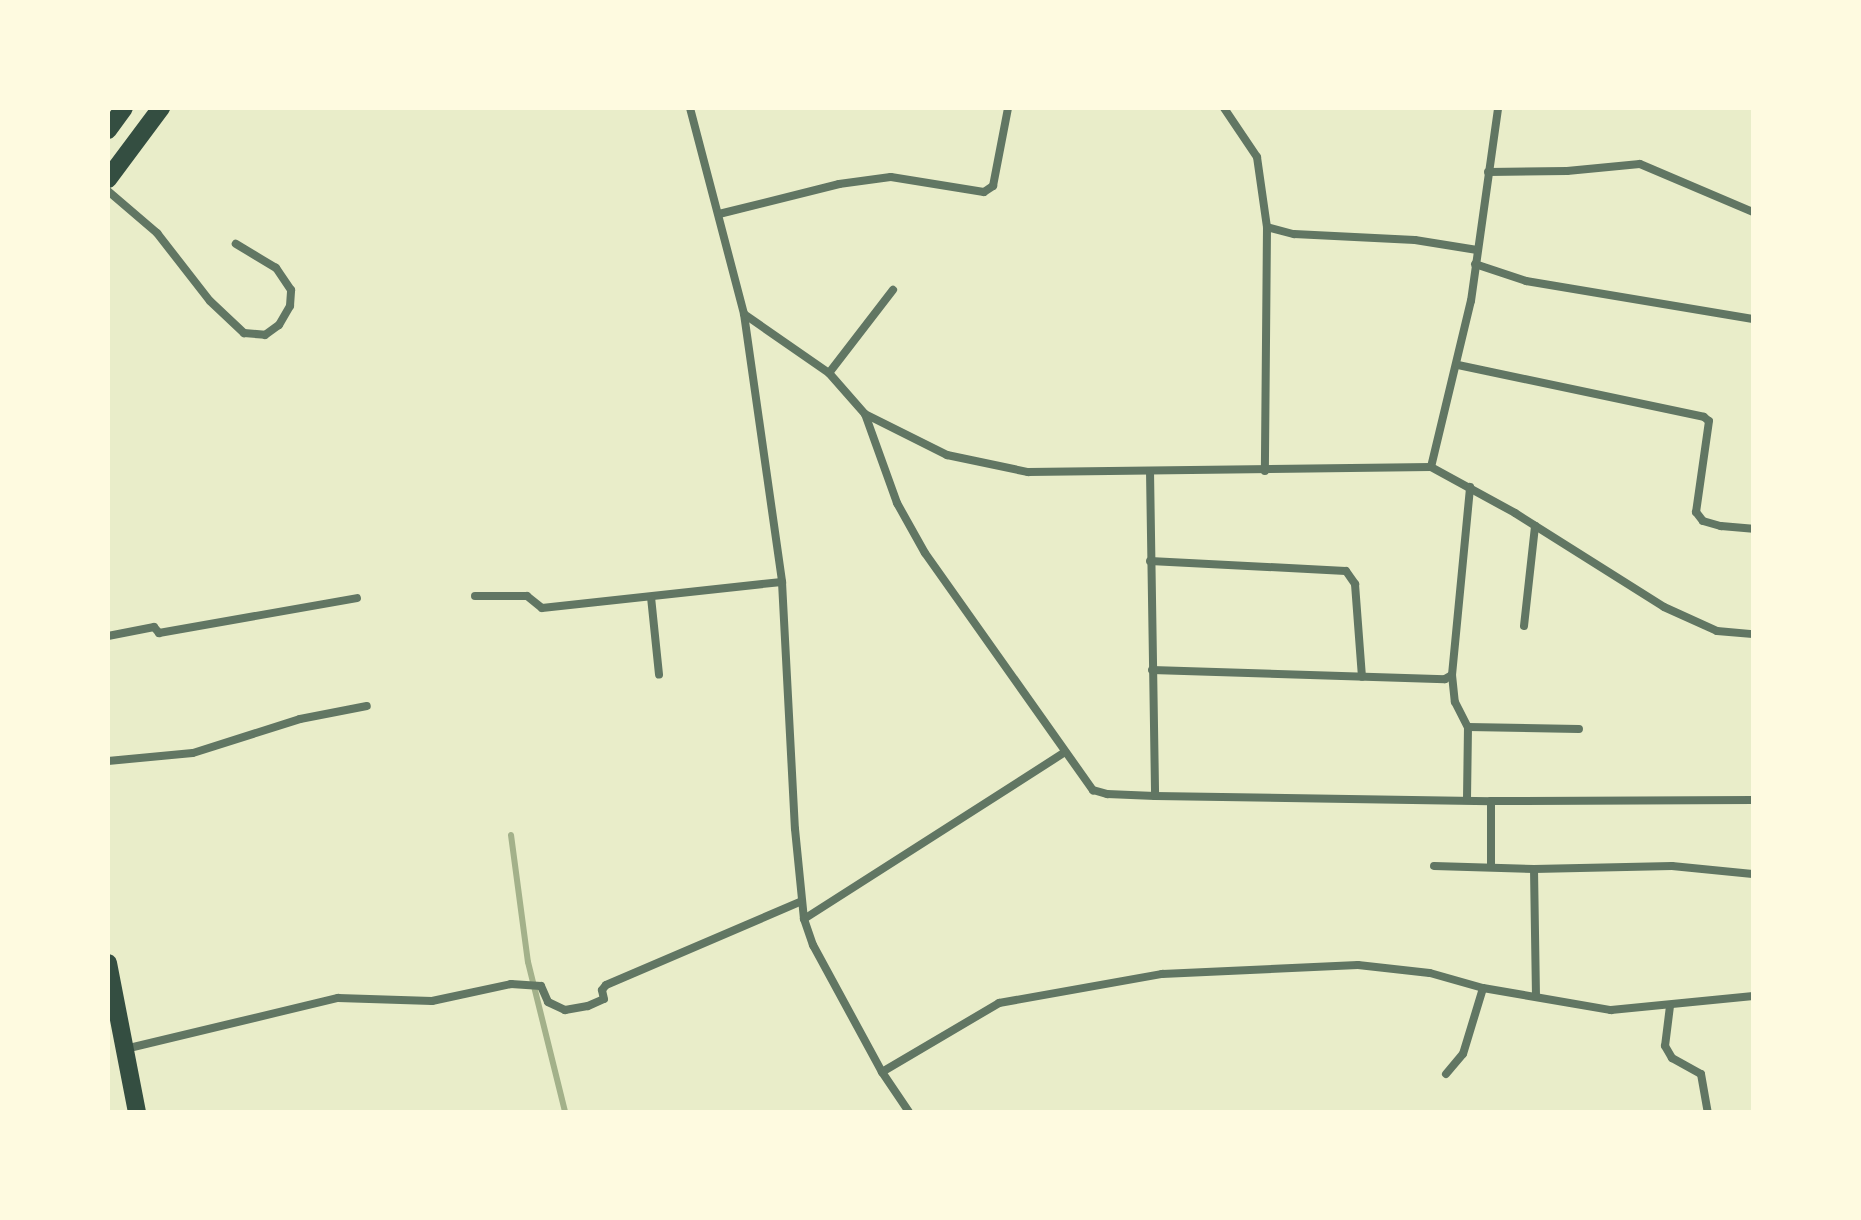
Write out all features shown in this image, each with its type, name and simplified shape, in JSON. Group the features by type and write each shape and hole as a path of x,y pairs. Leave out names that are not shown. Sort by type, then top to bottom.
{"main road":[{"path":"108,130 124,108"},
{"path":"108,179 161,108"},
{"path":"108,963 137,1112"}],"street":[{"path":"690,108 744,314 782,582 800,902 813,945 882,1072 909,1112"},
{"path":"719,214 839,184 891,177 984,192 993,186 1008,108"},
{"path":"1224,108 1257,157 1267,227 1265,471"},
{"path":"1431,467 1458,365 1498,108"},
{"path":"1488,172 1581,171 1640,164 1753,212"},
{"path":"108,191 157,233 210,301 244,333 265,335 279,325 290,306 291,290 276,268 236,244"},
{"path":"1267,227 1294,234 1415,240 1477,250"},
{"path":"1475,264 1526,281 1753,319"},
{"path":"829,373 893,290"},
{"path":"744,314 829,373 865,414 897,503 925,553 1093,790 1155,796 1491,801 1753,800"},
{"path":"1458,365 1704,417 1709,421 1696,512 1703,521 1753,529"},
{"path":"865,414 947,455 1028,472 1431,467 1535,526 1664,607 1717,631 1753,634"},
{"path":"1150,471 1155,796"},
{"path":"1467,800 1468,727 1455,702 1452,675 1470,487"},
{"path":"1524,626 1535,526"},
{"path":"1150,561 1346,571 1355,584 1362,677"},
{"path":"475,596 527,596 542,608 782,582"},
{"path":"651,597 659,675"},
{"path":"108,636 154,627 159,633 357,598"},
{"path":"1152,670 1445,679 1452,675"},
{"path":"108,761 193,753 300,719 367,706"},
{"path":"1468,727 1579,729"},
{"path":"804,919 1065,752"},
{"path":"1491,801 1491,867"},
{"path":"1434,866 1534,869 1672,866 1753,874"},
{"path":"1534,869 1536,996"},
{"path":"125,1049 338,998 432,1001 511,984 536,985 548,1002 565,1010 600,1003 604,999 602,990 606,985 800,902"},
{"path":"882,1072 999,1003 1162,974 1358,965 1430,973 1483,988 1611,1010 1753,996"},
{"path":"1446,1074 1463,1054 1483,988"},
{"path":"1670,1006 1665,1046 1672,1058 1701,1074 1708,1112"}],"waterway":[{"path":"511,835 528,962 565,1112"}]}
